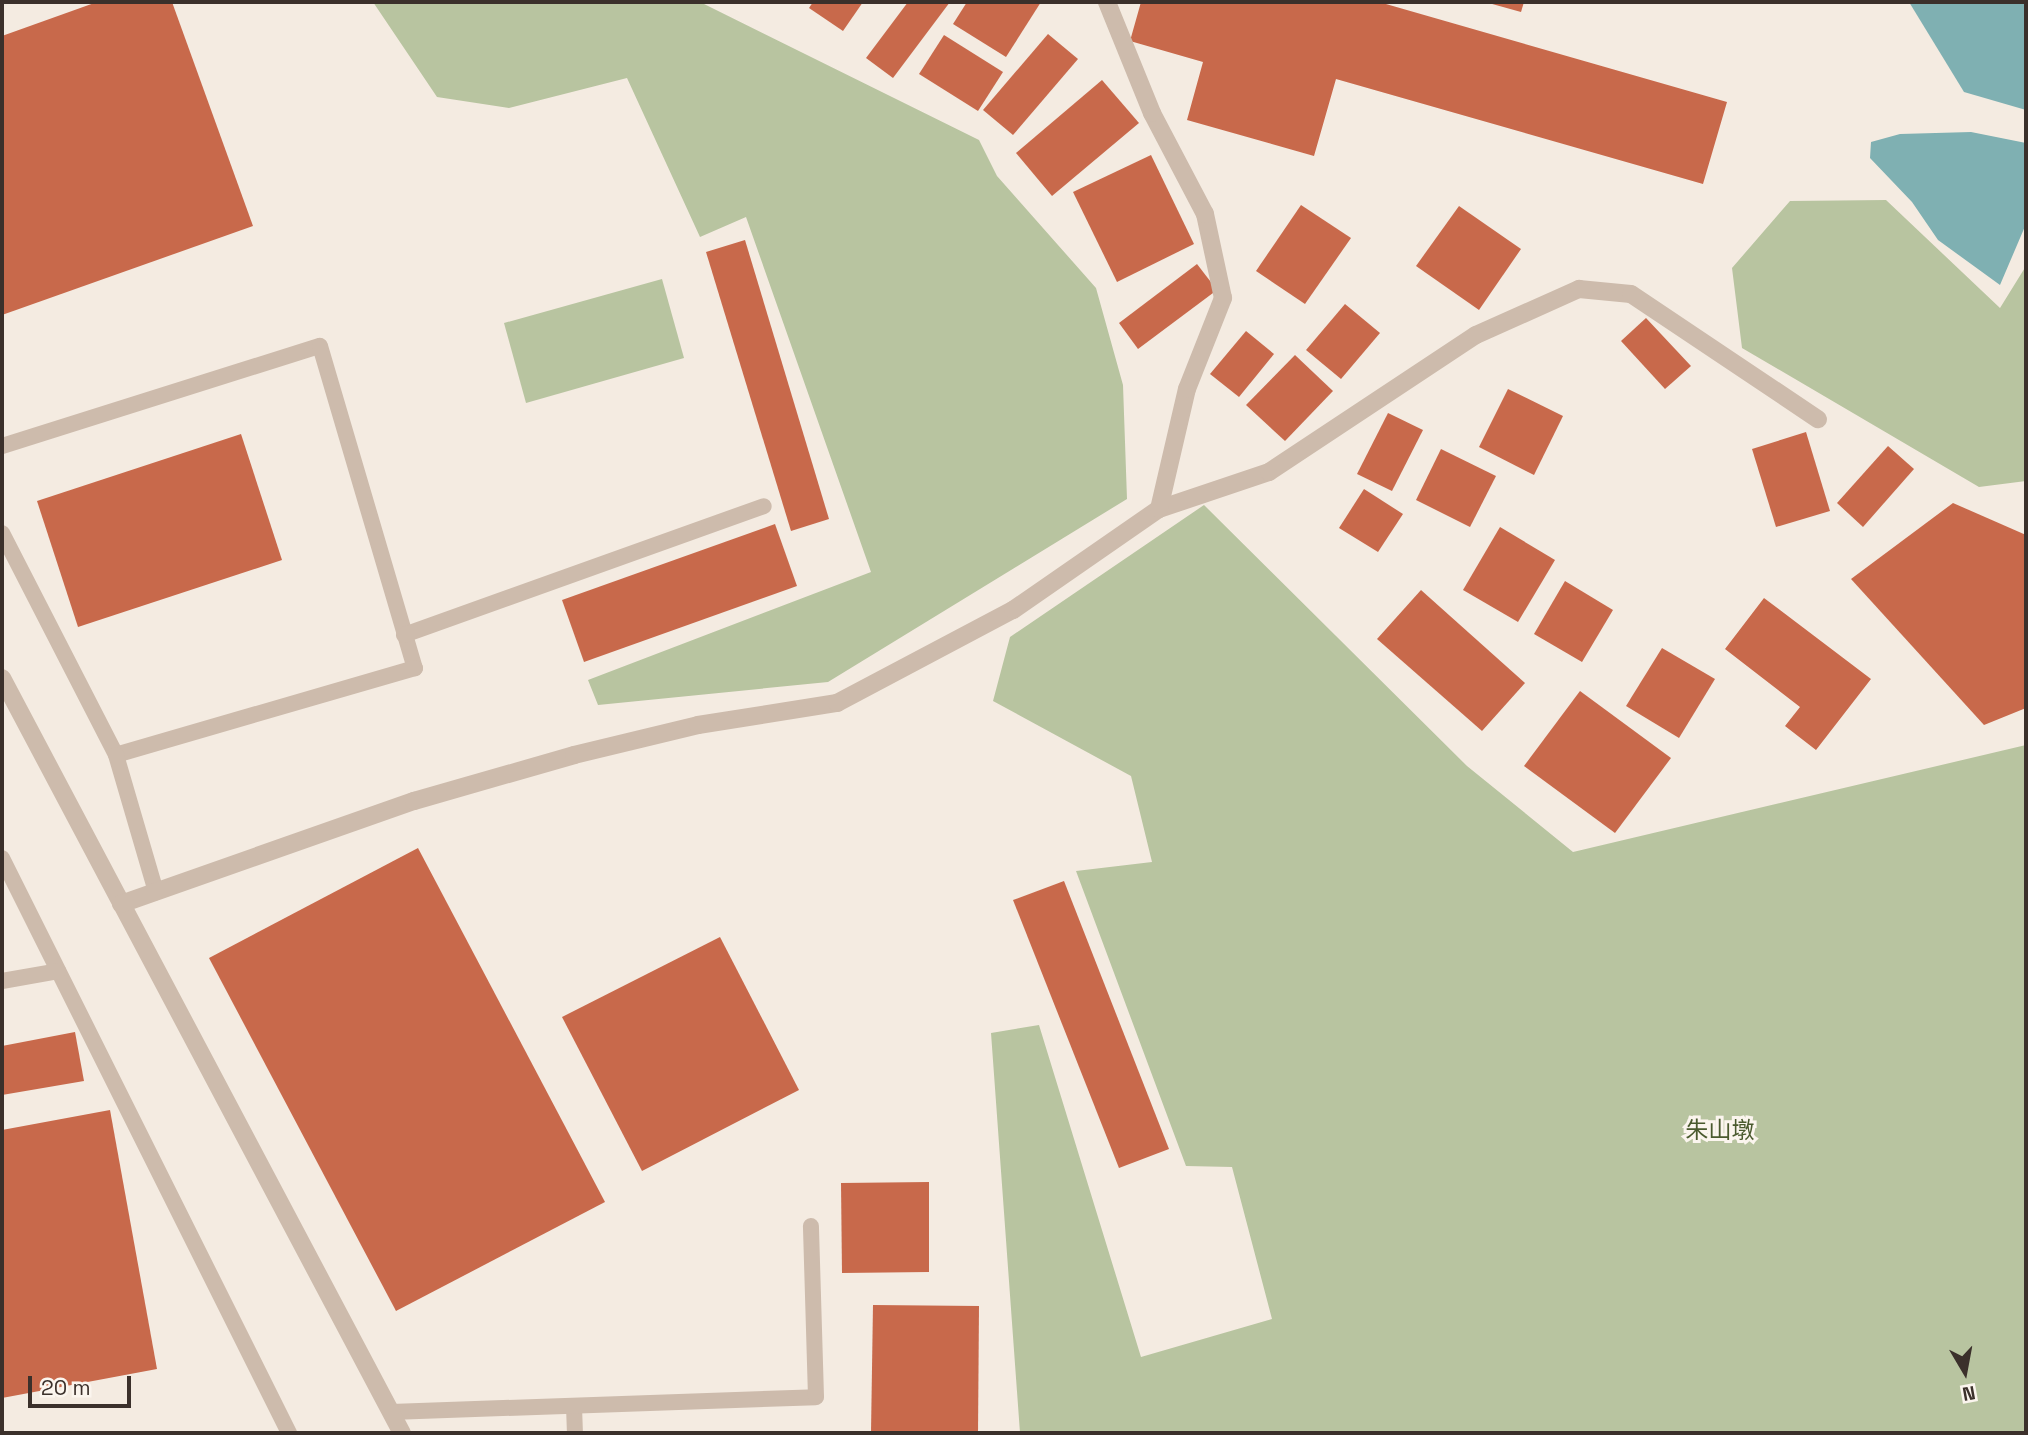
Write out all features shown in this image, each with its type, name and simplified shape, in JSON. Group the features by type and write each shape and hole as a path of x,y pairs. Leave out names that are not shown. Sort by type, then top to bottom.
{"street":[{"path":"1107,2 1152,113 1205,214 1223,298 1186,389 1159,509"},
{"path":"121,904 414,801 561,759 698,725 837,703 1013,610 1159,509 1269,472 1476,335 1579,289 1631,294 1818,419"},
{"path":"2,678 402,1433"}],"lane":[{"path":"2,446 320,346 415,668 116,755"},
{"path":"404,635 764,506"},
{"path":"2,533 116,755 156,892"},
{"path":"2,858 289,1433"},
{"path":"2,981 58,971"},
{"path":"391,1412 816,1397 811,1226"},
{"path":"574,1406 575,1433"}],"green space":[{"path":"373,2 700,2 979,140 997,176 1096,288 1123,385 1127,499 828,682 598,705 588,680 871,572 746,217 700,237 627,78 509,108 437,97"},
{"path":"1886,200 2000,308 2026,266 2026,481 1979,487 1742,348 1732,268 1790,201"},
{"path":"662,279 684,358 526,403 504,323"},
{"name":"朱山墩","path":"1204,505 1467,766 1573,852 2026,745 2026,1433 1020,1433 991,1033 1039,1025 1141,1357 1272,1319 1232,1167 1186,1166 1076,871 1152,862 1131,776 993,701 1010,637"}],"water":[{"path":"1909,2 2026,2 2026,110 1964,92"},
{"path":"1971,132 2026,143 2026,224 2000,285 1938,240 1912,202 1870,158 1871,142 1900,134"}],"building":[{"path":"97,2 172,2 253,226 2,315 2,36"},
{"path":"813,2 863,2 843,31 809,8"},
{"path":"908,2 950,2 893,78 866,58"},
{"path":"967,2 1041,2 1006,57 953,24"},
{"path":"1141,2 1379,2 1727,102 1703,184 1336,79 1314,156 1187,120 1203,62 1130,41"},
{"path":"1485,2 1524,2 1521,12"},
{"path":"1048,34 1078,59 1013,135 983,110"},
{"path":"944,35 1003,72 978,111 919,74"},
{"path":"1102,80 1139,123 1052,196 1016,153"},
{"path":"1151,155 1194,244 1117,282 1073,192"},
{"path":"1301,205 1351,238 1305,304 1256,271"},
{"path":"1459,206 1521,249 1479,310 1416,266"},
{"path":"745,240 829,519 791,531 706,252"},
{"path":"1197,264 1217,290 1138,349 1119,323"},
{"path":"1345,304 1380,333 1341,379 1306,350"},
{"path":"1646,318 1691,366 1665,389 1621,341"},
{"path":"1246,331 1274,354 1239,397 1210,374"},
{"path":"1295,355 1333,391 1285,441 1246,405"},
{"path":"1508,389 1563,416 1534,475 1479,447"},
{"path":"1388,413 1423,430 1392,491 1357,474"},
{"path":"1806,432 1830,511 1776,527 1752,449"},
{"path":"241,434 282,560 78,627 37,501"},
{"path":"1888,446 1914,469 1863,527 1837,503"},
{"path":"1441,449 1496,476 1470,527 1416,500"},
{"path":"1364,489 1403,514 1378,552 1339,528"},
{"path":"1953,503 2026,535 2026,708 1984,725 1851,579"},
{"path":"775,524 797,586 584,662 562,600"},
{"path":"1500,527 1555,560 1518,622 1463,590"},
{"path":"1565,581 1613,610 1582,662 1534,634"},
{"path":"1421,590 1525,683 1482,731 1377,639"},
{"path":"1764,598 1871,679 1816,750 1785,726 1800,707 1725,649"},
{"path":"1662,648 1715,679 1679,738 1626,706"},
{"path":"1580,691 1671,758 1615,833 1524,766"},
{"path":"418,848 605,1202 396,1311 209,958"},
{"path":"1064,881 1169,1149 1119,1168 1013,900"},
{"path":"720,937 799,1090 642,1171 562,1017"},
{"path":"75,1032 84,1081 2,1095 2,1046"},
{"path":"110,1110 157,1369 2,1398 2,1130"},
{"path":"929,1182 929,1272 842,1273 841,1183"},
{"path":"873,1305 979,1306 978,1433 871,1432"}]}
